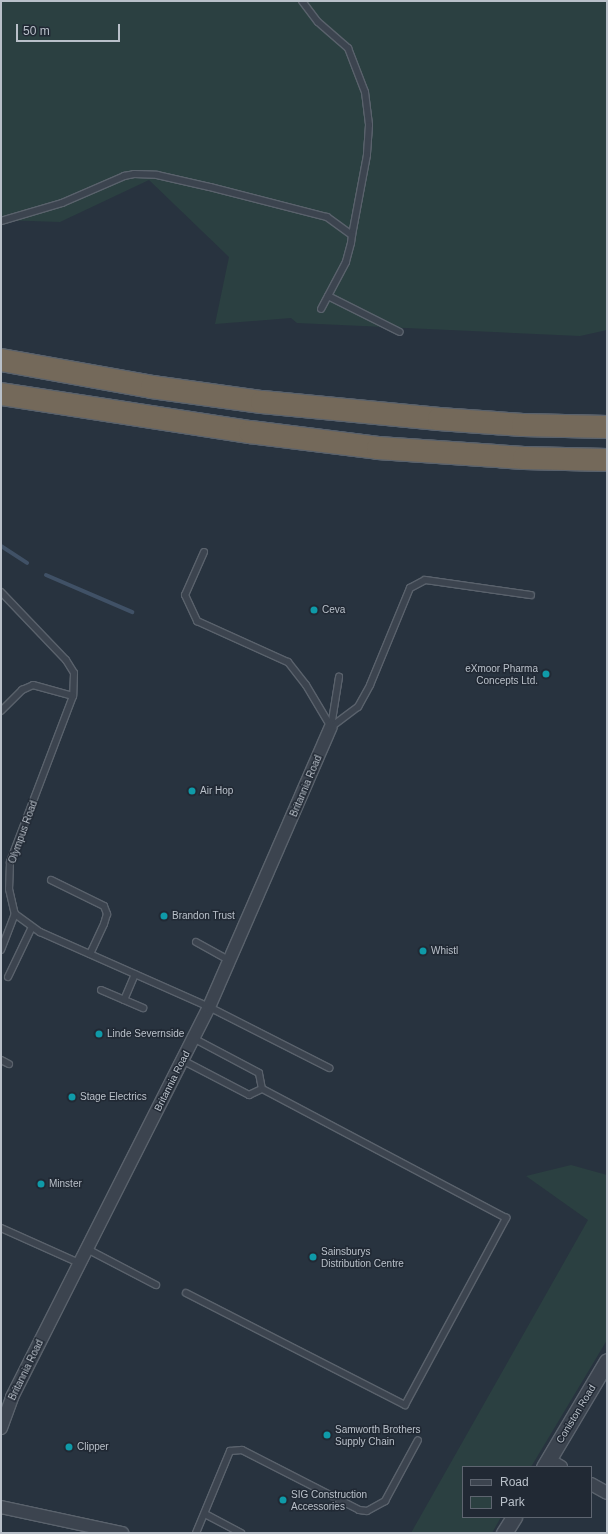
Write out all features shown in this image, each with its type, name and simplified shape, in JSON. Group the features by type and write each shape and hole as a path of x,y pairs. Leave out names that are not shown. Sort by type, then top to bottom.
{"highway":[{"path":"3,360 152,387 262,402 440,420 522,425 607,427"},
{"path":"1,394 378,448 524,458 607,460"}],"street":[{"name":"Britannia Road","path":"1,1428 12,1398 81,1264 87,1249 209,1007 331,727"},
{"name":"Coniston Road","path":"551,1465 607,1361"},
{"path":"592,1485 607,1493"},
{"path":"1,1507 122,1533"},
{"path":"504,1533 513,1518"}],"lane":[{"path":"302,1 318,22 348,48 364,92 369,125 367,155 346,262 321,310"},
{"path":"1,221 62,204 124,176 134,174 157,175 210,186 327,217 352,235"},
{"path":"328,296 400,332"},
{"path":"204,552 185,595 197,621 288,662 306,685 331,727"},
{"path":"331,727 358,707 361,702 370,685 410,588 425,580 531,595"},
{"name":"Olympus Road","path":"1,592 66,660 74,673 73,696 10,862 9,889 16,914"},
{"path":"331,727 338,677"},
{"path":"1,711 22,690 33,684 73,696"},
{"path":"51,880 104,906 107,914 90,954"},
{"path":"1,950 16,914 32,927 209,1007 329,1068"},
{"path":"8,977 32,927"},
{"path":"196,942 230,960"},
{"path":"124,1000 135,974"},
{"path":"101,990 143,1008"},
{"path":"193,1038 259,1073 262,1089"},
{"path":"1,1060 9,1064"},
{"path":"182,1060 249,1095 262,1089"},
{"path":"186,1293 405,1405 506,1218 262,1089"},
{"path":"1,1228 81,1264"},
{"path":"87,1249 156,1285"},
{"path":"196,1533 230,1451 238,1448 359,1510 372,1510 385,1501 418,1440"},
{"path":"205,1514 241,1533"}],"green space":[{"path":"1,1 607,1 607,330 580,336 297,323 291,318 215,324 229,257 149,180 60,222 1,220"},
{"path":"571,1165 607,1175 607,1340 532,1466 462,1466 462,1518 500,1518 492,1533 411,1533 588,1220 526,1176"}],"waterway":[{"path":"1,546 27,563"},
{"path":"46,575 132,612"}],"place":[{"name":"Ceva","path":"314,610"},
{"name":"eXmoor Pharma Concepts Ltd.","path":"546,674"},
{"name":"Air Hop","path":"192,791"},
{"name":"Brandon Trust","path":"164,916"},
{"name":"Whistl","path":"423,951"},
{"name":"Linde Severnside","path":"99,1034"},
{"name":"Stage Electrics","path":"72,1097"},
{"name":"Minster","path":"41,1184"},
{"name":"Sainsburys Distribution Centre","path":"313,1257"},
{"name":"Samworth Brothers Supply Chain","path":"327,1435"},
{"name":"Clipper","path":"69,1447"},
{"name":"SIG Construction Accessories","path":"283,1500"}]}
